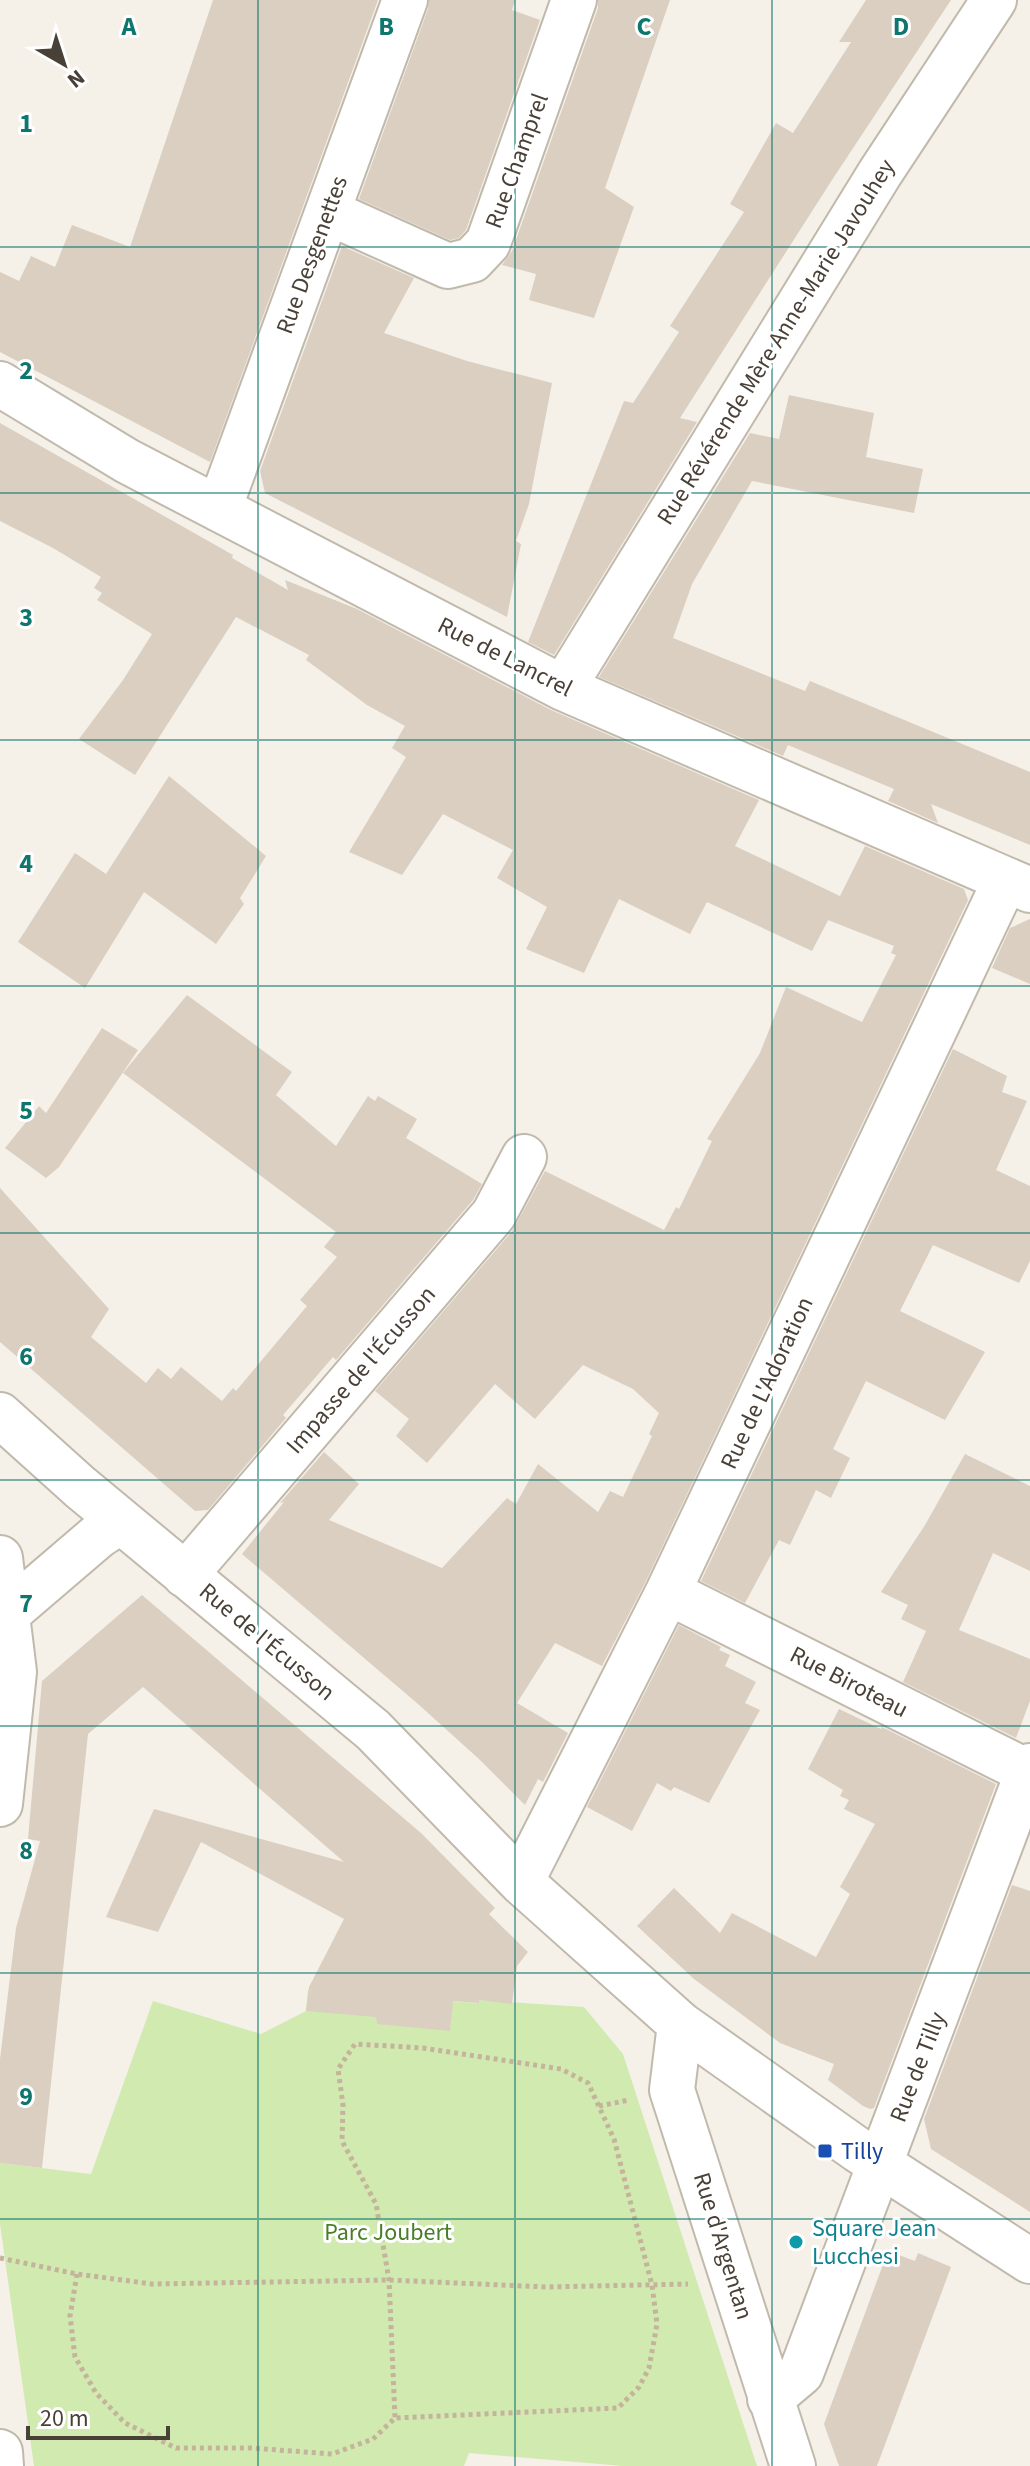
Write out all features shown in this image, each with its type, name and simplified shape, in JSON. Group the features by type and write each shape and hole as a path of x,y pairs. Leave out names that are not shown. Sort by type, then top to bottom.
{"street":[{"name":"Rue Desgenettes","path":"219,509 405,0"},
{"name":"Rue Champrel","path":"328,212 448,266 472,260 488,243 574,0"},
{"name":"Rue Révérende Mère Anne-Marie Javouhey","path":"563,688 880,173 994,0"},
{"name":"Rue de Lancrel","path":"0,384 127,461 563,688 1018,885"},
{"name":"Rue de L'Adoration","path":"521,1882 1018,885"},
{"name":"Impasse de l'Écusson","path":"185,1575 494,1214 524,1157"},
{"name":"Rue de l'Écusson","path":"0,1415 121,1521 373,1730 521,1882 680,2024 794,2106 1030,2261"},
{"path":"8,1613 98,1536 121,1521"},
{"path":"0,1558 14,1672 0,1804"},
{"name":"Rue Biroteau","path":"668,1592 1029,1770"},
{"name":"Rue de Tilly","path":"770,2399 801,2373 1029,1770"},
{"name":"Rue d'Argentan","path":"680,2024 672,2090 793,2466"},
{"path":"0,2452 1,2466"}],"path":[{"path":"77,2274 70,2316 75,2357 96,2393 125,2423 176,2448 251,2448 332,2454 373,2439 395,2418 618,2408 639,2387 649,2368 657,2324 652,2285 614,2139 588,2083 561,2069 423,2048 355,2044 338,2069 343,2105 342,2141 376,2204 389,2280 395,2418"},
{"path":"0,2258 77,2274 152,2284 389,2280 546,2287 733,2280"}],"green space":[{"name":"Parc Joubert","path":"308,1990 478,2003 479,2000 584,2007 623,2054 757,2466 623,2466 469,2453 464,2466 34,2466 0,2224 0,2163 91,2174 153,2001 261,2034 306,2011"}],"building":[{"path":"213,0 378,0 210,462 0,352 0,272 19,281 31,256 55,267 72,225 130,247"},
{"path":"429,0 515,0 512,10 540,20 466,230 459,238 450,240 359,199"},
{"path":"598,0 670,0 605,188 634,207 594,318 529,300 536,274 502,265 512,251 598,8"},
{"path":"866,0 951,0 680,418 697,422 554,655 528,642 624,401 633,403 679,332 670,326 744,212 730,204 776,123 793,133 851,42 839,42"},
{"path":"342,246 414,278 384,333 467,361 552,383 529,504 516,541 521,544 507,617 265,493 260,471"},
{"path":"789,395 874,413 866,457 923,469 914,513 752,481 692,584 673,638 805,691 810,681 1030,772 1030,845 931,804 938,823 888,801 894,789 788,745 783,756 599,677 750,433 779,439"},
{"path":"0,423 233,555 232,558 288,590 285,580 357,609 551,710 759,800 735,846 840,896 865,846 964,889 968,900 646,1581 602,1666 555,1643 517,1703 568,1733 543,1782 538,1779 525,1805 418,1704 242,1554 324,1452 359,1484 329,1520 442,1568 507,1498 516,1504 538,1464 598,1512 610,1491 623,1497 652,1436 649,1434 659,1413 633,1389 583,1365 535,1419 495,1384 427,1463 396,1436 409,1419 375,1391 513,1230 545,1171 664,1230 676,1207 679,1209 712,1141 707,1139 760,1053 786,987 862,1022 896,955 891,953 894,946 828,920 812,951 707,902 690,934 619,899 584,973 526,949 547,907 497,878 513,850 443,814 402,875 349,852 406,757 392,748 405,726 367,705 306,660 309,655 236,617 135,775 79,739 123,680 152,634 97,600 102,593 94,588 101,577 0,521"},
{"path":"169,776 266,856 240,898 244,904 216,944 144,892 85,988 18,942 75,853 106,874"},
{"path":"1030,919 1030,984 992,968 1010,928"},
{"path":"187,995 292,1072 276,1095 336,1146 368,1096 375,1101 378,1096 417,1119 406,1138 482,1184 473,1200 336,1360 333,1357 283,1415 286,1418 208,1510 195,1511 0,1342 0,1188 109,1309 91,1337 146,1383 158,1368 171,1379 181,1367 222,1401 233,1388 236,1391 307,1306 300,1300 337,1257 324,1247 336,1232 123,1073"},
{"path":"102,1028 138,1050 59,1167 46,1178 5,1148 39,1106 46,1113"},
{"path":"953,1049 1007,1076 1002,1092 1027,1101 996,1170 1030,1186 1030,1261 1019,1283 933,1245 900,1311 985,1352 945,1420 866,1381 833,1449 850,1458 831,1498 816,1490 790,1545 779,1540 745,1603 701,1581"},
{"path":"965,1454 1030,1486 1030,1571 993,1553 959,1630 1030,1659 1030,1701 1016,1738 903,1682 926,1631 901,1619 908,1605 881,1592 925,1525"},
{"path":"142,1595 421,1833 495,1908 489,1914 528,1952 517,1966 512,2004 453,2001 450,2031 377,2024 376,2017 306,2011 309,1987 344,1919 201,1842 158,1932 106,1917 154,1809 344,1862 143,1687 88,1734 42,2168 0,2163 0,2059 16,1928 40,1841 28,1839 42,1681"},
{"path":"679,1625 721,1647 719,1650 730,1655 725,1666 756,1682 745,1703 760,1710 709,1803 674,1787 671,1791 657,1783 632,1831 587,1807"},
{"path":"839,1709 996,1784 874,2108 870,2109 828,2080 834,2064 780,2043 694,1979 637,1926 674,1888 720,1933 732,1913 816,1957 850,1894 840,1887 875,1824 844,1809 849,1800 840,1796 843,1790 808,1769"},
{"path":"1012,1885 1030,1891 1030,2212 931,2149 924,2119"},
{"path":"888,2251 915,2261 918,2253 951,2267 877,2466 839,2466 824,2424"}],"place":[{"name":"Tilly","path":"825,2151"},
{"name":"Square Jean Lucchesi","path":"796,2242"}]}
